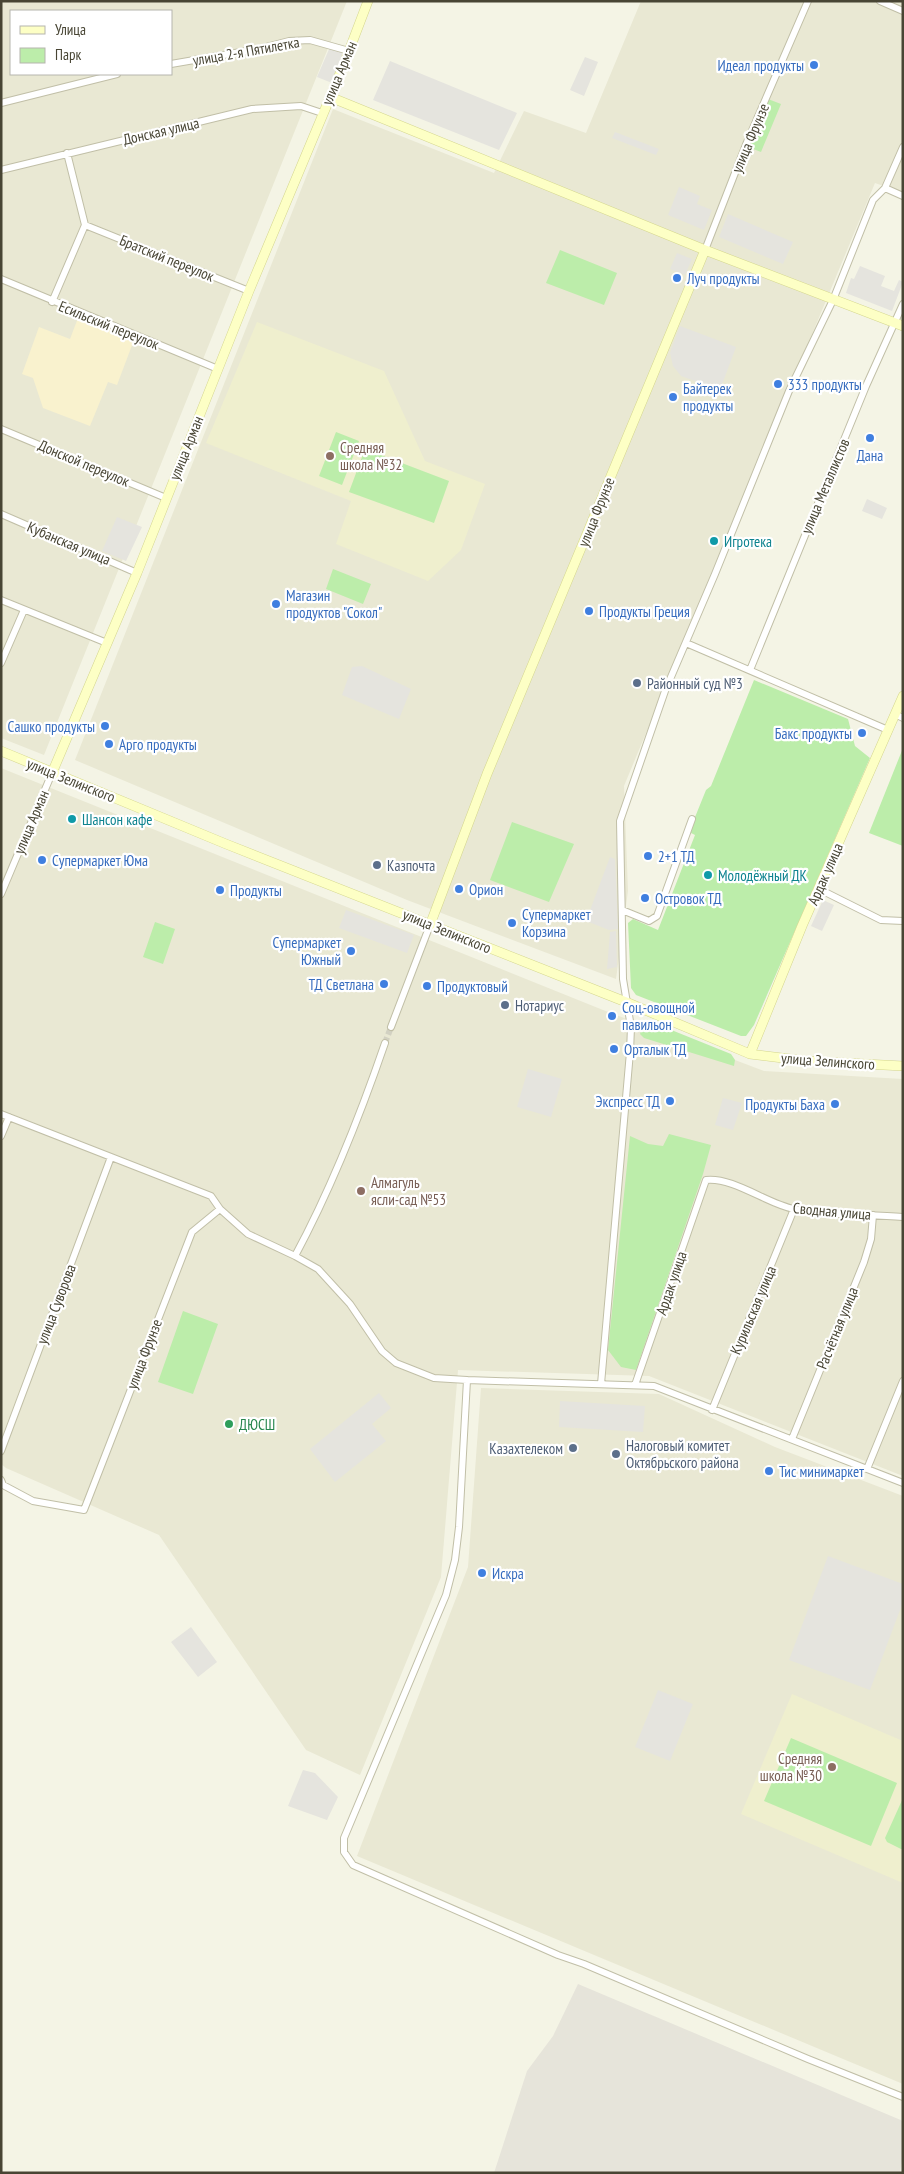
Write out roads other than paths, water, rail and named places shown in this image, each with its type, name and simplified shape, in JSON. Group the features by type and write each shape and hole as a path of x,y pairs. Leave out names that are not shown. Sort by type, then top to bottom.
{"street":[{"name":"улица Арман","path":"1,894 137,573 249,291 368,1"},
{"name":"улица Фрунзе","path":"391,1027 487,774 705,250 747,142 808,1"},
{"path":"880,1 903,11"},
{"name":"улица 2-я Пятилетка","path":"172,64 296,41 310,40 349,51"},
{"path":"1,102 114,75"},
{"path":"330,97 705,250 899,324"},
{"name":"Донская улица","path":"1,170 252,110 301,106 322,113"},
{"path":"601,1384 631,1027 623,979 620,821 662,700 789,390 833,300 873,200 885,188 903,147"},
{"path":"52,302 84,225 67,153"},
{"path":"885,188 903,196"},
{"name":"Братский переулок","path":"84,225 249,291"},
{"name":"Есильский переулок","path":"1,279 52,302 218,369"},
{"name":"улица Металлистов","path":"750,670 866,386 899,324 903,304"},
{"name":"Донской переулок","path":"1,429 166,498"},
{"name":"Кубанская улица","path":"1,514 137,573"},
{"path":"1,600 107,643"},
{"path":"1,663 24,610"},
{"path":"686,644 888,730"},
{"name":"Ардак улица","path":"750,1054 888,730 899,716 903,696"},
{"name":"улица Зелинского","path":"1,752 626,1002 750,1054 807,1061 903,1066"},
{"path":"622,910 649,921 657,916 692,819"},
{"path":"819,889 882,920 903,921"},
{"path":"295,1256 318,1210 367,1092 384,1043"},
{"path":"1,1114 211,1196 220,1209 248,1234 295,1256 318,1270 350,1304 382,1351 396,1363 434,1378 654,1386 903,1483"},
{"path":"1,1136 8,1117"},
{"name":"улица Суворова","path":"1,1451 111,1156"},
{"name":"Ардак улица","path":"635,1385 706,1180"},
{"name":"Сводная улица","path":"706,1180 724,1182 794,1209 841,1214 873,1214 903,1217"},
{"name":"улица Фрунзе","path":"1,1480 3,1485 33,1501 84,1510 192,1232 220,1209"},
{"name":"Курильская улица","path":"712,1410 794,1209"},
{"name":"Расчётная улица","path":"792,1439 864,1262 871,1239 873,1214"},
{"path":"467,1380 459,1527 455,1560 446,1595 344,1838 344,1852 353,1865 465,1912 558,1955 584,1964 800,2056 903,2097"},
{"path":"867,1469 903,1381"}],"tunnel":[{"path":"385,1043 391,1027"}],"place":[{"name":"Идеал продукты","path":"814,65"},
{"name":"Луч продукты","path":"677,278"},
{"name":"333 продукты","path":"778,384"},
{"name":"Байтерек продукты","path":"673,397"},
{"name":"Дана","path":"870,438"},
{"name":"Средняя школа №32","path":"330,456"},
{"name":"Игротека","path":"714,541"},
{"name":"Магазин продуктов \"Сокол\"","path":"276,604"},
{"name":"Продукты Греция","path":"589,611"},
{"name":"Районный суд №3","path":"637,683"},
{"name":"Сашко продукты","path":"105,726"},
{"name":"Бакс продукты","path":"862,733"},
{"name":"Арго продукты","path":"109,744"},
{"name":"Шансон кафе","path":"72,819"},
{"name":"2+1 ТД","path":"648,856"},
{"name":"Супермаркет Юма","path":"42,860"},
{"name":"Казпочта","path":"377,865"},
{"name":"Молодёжный ДК","path":"708,875"},
{"name":"Орион","path":"459,889"},
{"name":"Продукты","path":"220,890"},
{"name":"Островок ТД","path":"645,898"},
{"name":"Супермаркет Корзина","path":"512,923"},
{"name":"Супермаркет Южный","path":"351,951"},
{"name":"ТД Светлана","path":"384,984"},
{"name":"Продуктовый","path":"427,986"},
{"name":"Нотариус","path":"505,1005"},
{"name":"Соц.-овощной павильон","path":"612,1016"},
{"name":"Орталык ТД","path":"614,1049"},
{"name":"Экспресс ТД","path":"670,1101"},
{"name":"Продукты Баха","path":"835,1104"},
{"name":"Алмагуль ясли-сад №53","path":"361,1191"},
{"name":"ДЮСШ","path":"229,1424"},
{"name":"Казахтелеком","path":"573,1448"},
{"name":"Налоговый комитет Октябрьского района","path":"616,1454"},
{"name":"Тис минимаркет","path":"769,1471"},
{"name":"Искра","path":"482,1573"},
{"name":"Средняя школа №30","path":"832,1767"}]}
